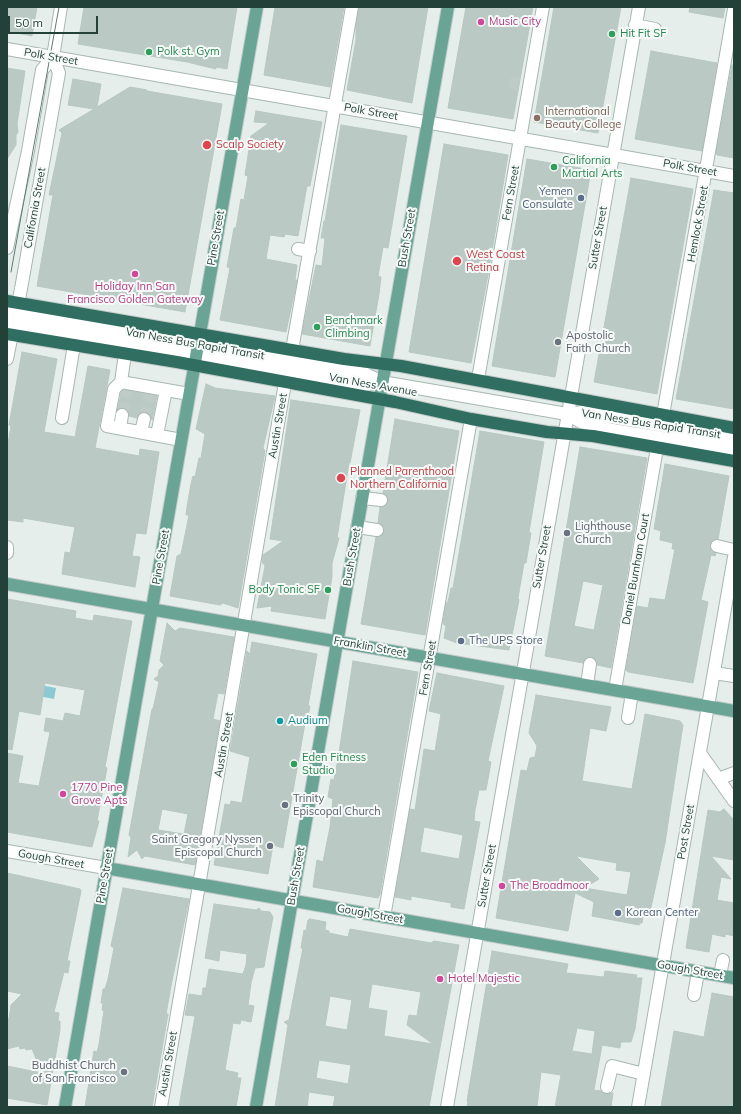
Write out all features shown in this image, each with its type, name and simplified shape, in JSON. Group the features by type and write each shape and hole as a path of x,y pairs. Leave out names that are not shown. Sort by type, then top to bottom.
{"highway":[{"name":"Van Ness Avenue","path":"12,307 197,350 285,383 471,419 594,436 734,461"},
{"name":"Van Ness Avenue","path":"10,329 74,346 126,354 197,350 292,350 478,379 570,398 734,428"}],"main road":[{"name":"Pine Street","path":"65,1107 257,7"},
{"name":"Bush Street","path":"256,1107 448,7"},
{"name":"Franklin Street","path":"7,584 734,710"},
{"name":"Gough Street","path":"106,868 734,978"}],"street":[{"name":"California Street","path":"7,359 12,307 59,73 53,57 61,7"},
{"path":"292,350 352,7"},
{"name":"Fern Street","path":"478,379 520,138 524,85 543,7"},
{"name":"Sutter Street","path":"447,1107 639,7"},
{"name":"Hemlock Street","path":"663,415 707,171 734,9"},
{"path":"635,25 655,28"},
{"name":"Polk Street","path":"7,49 734,176"},
{"name":"California Street","path":"7,248 28,151 42,70 53,57"},
{"path":"298,249 310,251"},
{"name":"Van Ness Bus Rapid Transit","path":"10,329 197,350 366,374 382,382 567,414 583,412 734,438"},
{"path":"62,418 74,346"},
{"path":"126,354 126,386"},
{"name":"Austin Street","path":"161,1107 245,625 285,383"},
{"path":"181,440 107,426 114,389 126,386 149,391 166,390 189,394"},
{"path":"157,435 166,390"},
{"name":"Van Ness Bus Rapid Transit","path":"567,414 581,422 613,430 734,450"},
{"path":"120,428 122,415"},
{"path":"142,432 144,419"},
{"name":"Fern Street","path":"384,917 471,419"},
{"name":"Daniel Burnham Court","path":"615,690 658,448"},
{"path":"362,498 382,500"},
{"path":"357,526 377,530"},
{"path":"717,546 734,550"},
{"path":"7,547 7,553"},
{"name":"Post Street","path":"638,1107 708,706 732,578 734,557"},
{"path":"587,685 590,664"},
{"path":"714,673 734,676"},
{"path":"628,718 632,693"},
{"path":"700,753 734,801"},
{"path":"718,779 734,773"},
{"name":"Gough Street","path":"7,851 106,868"},
{"path":"720,975 723,960"},
{"path":"694,995 698,972"},
{"path":"607,1087 612,1066 644,1074"}],"water":[{"path":"35,684 56,688 54,699 33,695"}],"building":[{"path":"7,7 37,7 32,36 7,31"},
{"path":"84,7 237,7 227,69 216,67 216,69 187,62 78,44"},
{"path":"275,7 344,7 330,87 264,75"},
{"path":"359,7 428,7 412,103 347,90 356,40"},
{"path":"466,7 533,7 513,119 448,108"},
{"path":"554,7 621,7 598,133 534,122"},
{"path":"690,7 725,7 723,18 689,12"},
{"path":"651,51 717,63 702,151 635,139"},
{"path":"732,65 734,66 734,158 717,155 716,153"},
{"path":"7,68 25,71 17,124 18,132 16,135 16,145 7,159"},
{"path":"73,79 101,84 97,107 130,87 222,104 185,312 37,286 53,195 49,195 62,133 59,130 94,109 68,105"},
{"path":"256,111 322,122 310,186 307,186 298,236 285,234 284,237 270,235 266,259 297,265 295,280 297,280 286,332 220,320 230,268 227,267 234,228 236,228 241,199 244,200 248,176 245,175 251,136 269,123 254,122"},
{"path":"341,125 407,136 388,248 383,247 378,276 381,277 379,294 370,346 302,334 316,265 322,266 325,238 321,238"},
{"path":"444,144 508,155 488,275 471,363 409,352"},
{"path":"527,159 591,170 555,377 492,366"},
{"path":"631,178 693,189 657,394 594,382"},
{"path":"714,190 734,193 734,409 676,399"},
{"path":"22,352 57,359 44,432 75,437 88,366 110,370 95,448 139,456 140,449 159,452 146,534 136,533 132,556 140,557 135,587 62,574 65,552 70,553 75,527 23,518 23,522 7,520 7,450 11,426 9,425"},
{"path":"206,384 215,388 275,396 263,448 265,451 238,608 223,603 220,605 170,596 177,556 181,554 189,515 186,515 191,484 193,476 195,477 199,458 201,458 205,434 196,429"},
{"path":"124,390 157,396 152,420 146,412 141,412 137,418 129,416 126,409 118,409 121,393"},
{"path":"291,400 360,410 349,463 337,538 339,538 332,563 332,577 325,619 271,611 272,606 257,608 265,566 262,562 263,555 283,541 270,539"},
{"path":"395,419 459,431 425,635 361,624 376,537 380,537 384,531 384,527 378,523 380,507 384,507 388,501 388,497 383,493"},
{"path":"480,431 544,442 529,532 531,533 526,563 524,563 518,598 519,600 509,650 457,643 444,638 446,626 443,624 446,603 448,602 451,588 453,588"},
{"path":"580,447 647,458 611,668 597,665 597,661 591,657 587,657 583,663 545,656","holes":["583,581 603,585 594,630 574,626"]},
{"path":"665,464 729,476 718,539 712,541 710,545 712,551 716,553 715,556 711,555 701,600 708,602 693,683 628,672 626,670 637,606 648,608 650,598 665,600 675,549 672,549 673,543 660,540 661,531 654,529"},
{"path":"7,599 76,611 75,618 93,621 94,615 132,621 105,767 107,768 97,821 99,821 92,847 7,832 7,753 23,756 18,783 39,786 50,732 44,731 46,718 63,721 65,713 80,716 85,690 45,683 40,715 19,711 12,750 7,749"},
{"path":"167,623 175,631 180,628 234,637 224,694 218,693 213,719 220,721 195,865 145,856 142,859 137,850 128,857 131,838 129,835 152,709 159,682 154,679 158,676 159,670 164,665 160,661","holes":["162,809 188,814 184,834 158,830"]},
{"path":"252,642 317,654 308,706 310,706 307,723 305,723 283,848 273,845 268,874 214,865 225,804 230,805 231,801 242,803 250,757 230,751 247,651 250,654"},
{"path":"353,661 418,672 380,894 378,898 313,887 317,860 323,862 330,827 333,799 328,797 331,779 334,780 338,759"},
{"path":"437,673 504,686 488,761 491,762 486,790 479,790 475,810 474,821 480,822 464,909 451,907 451,903 411,896 411,900 395,897 410,809 415,810 424,749 435,751 441,714 429,711","holes":["424,827 463,835 459,859 420,852"]},
{"path":"536,695 611,707 606,731 590,728 582,781 632,789 645,714 680,721 683,725 665,843 650,912 644,911 642,923 639,925 592,916 594,902 575,893 568,931 496,918 521,770 527,771 530,758 535,757 537,746 529,733","holes":["576,856 617,863 616,870 631,872 627,895 584,888 599,879"]},
{"path":"724,809 733,819 734,823 734,860 711,856 731,879 721,877 717,900 734,903 734,936 725,934 725,937 712,934 709,952 686,948 708,810 720,812"},
{"path":"7,873 80,889 81,891 67,961 70,961 68,973 64,972 54,1012 59,1013 58,1021 60,1021 60,1030 47,1105 7,1098 7,1066 42,1073 32,1049 20,1049 19,1046 7,1049 7,1019 9,1019 11,1005 22,994 7,991"},
{"path":"123,888 189,899 166,1014 168,1014 152,1107 85,1107 94,1051 97,1052 99,1044 104,1011 102,1010 103,1003 101,1003 103,989 105,989 108,979 114,948 111,946"},
{"path":"214,904 256,910 259,908 261,911 270,912 273,917 264,967 255,968 251,983 248,1005 254,1006 251,1022 241,1020 240,1024 233,1023 225,1070 238,1073 237,1078 241,1078 236,1107 179,1107 195,1016 185,1015 189,994 202,996 203,988 206,988 209,969 243,974 246,965 247,954 220,950 219,961 205,958"},
{"path":"310,919 326,922 325,930 329,931 329,933 348,937 350,929 431,943 434,941 459,945 429,1107 333,1107 335,1096 309,1092 307,1107 275,1107 288,1025 284,1022 289,1020 303,948 301,948 304,930 306,931 308,920","holes":["372,984 421,992 417,1016 409,1015 407,1025 433,1044 384,1036 387,1011 368,1008","330,996 352,1000 347,1030 325,1026","319,1060 351,1065 348,1084 316,1078"]},
{"path":"492,951 568,964 566,973 604,977 605,971 637,975 636,978 642,978 635,1029 631,1042 621,1042 620,1048 602,1045 594,1090 601,1091 606,1094 613,1093 611,1107 555,1107 561,1075 541,1072 537,1107 467,1107","holes":["577,1028 595,1031 592,1054 572,1051"]},
{"path":"712,993 734,997 734,1107 661,1107 674,1031 704,1037"}],"tunnel":[{"path":"510,83 519,84"},
{"path":"122,415 127,390"},
{"path":"144,419 149,394"}],"tram line":[{"path":"11,272 59,7"}],"place":[{"name":"Music City","path":"481,22"},
{"name":"Hit Fit SF","path":"612,34"},
{"name":"Polk st. Gym","path":"149,52"},
{"name":"International Beauty College","path":"537,118"},
{"name":"Scalp Society","path":"207,145"},
{"name":"California Martial Arts","path":"554,167"},
{"name":"Yemen Consulate","path":"581,198"},
{"name":"West Coast Retina","path":"457,261"},
{"name":"Holiday Inn San Francisco Golden Gateway","path":"135,274"},
{"name":"Benchmark Climbing","path":"317,327"},
{"name":"Apostolic Faith Church","path":"558,342"},
{"name":"Planned Parenthood Northern California","path":"341,478"},
{"name":"Lighthouse Church","path":"567,533"},
{"name":"Body Tonic SF","path":"328,590"},
{"name":"The UPS Store","path":"461,641"},
{"name":"Audium","path":"280,721"},
{"name":"Eden Fitness Studio","path":"294,764"},
{"name":"1770 Pine Grove Apts","path":"63,794"},
{"name":"Trinity Episcopal Church","path":"285,805"},
{"name":"Saint Gregory Nyssen Episcopal Church","path":"270,846"},
{"name":"The Broadmoor","path":"502,886"},
{"name":"Korean Center","path":"618,913"},
{"name":"Hotel Majestic","path":"440,979"},
{"name":"Buddhist Church of San Francisco","path":"124,1072"}]}
